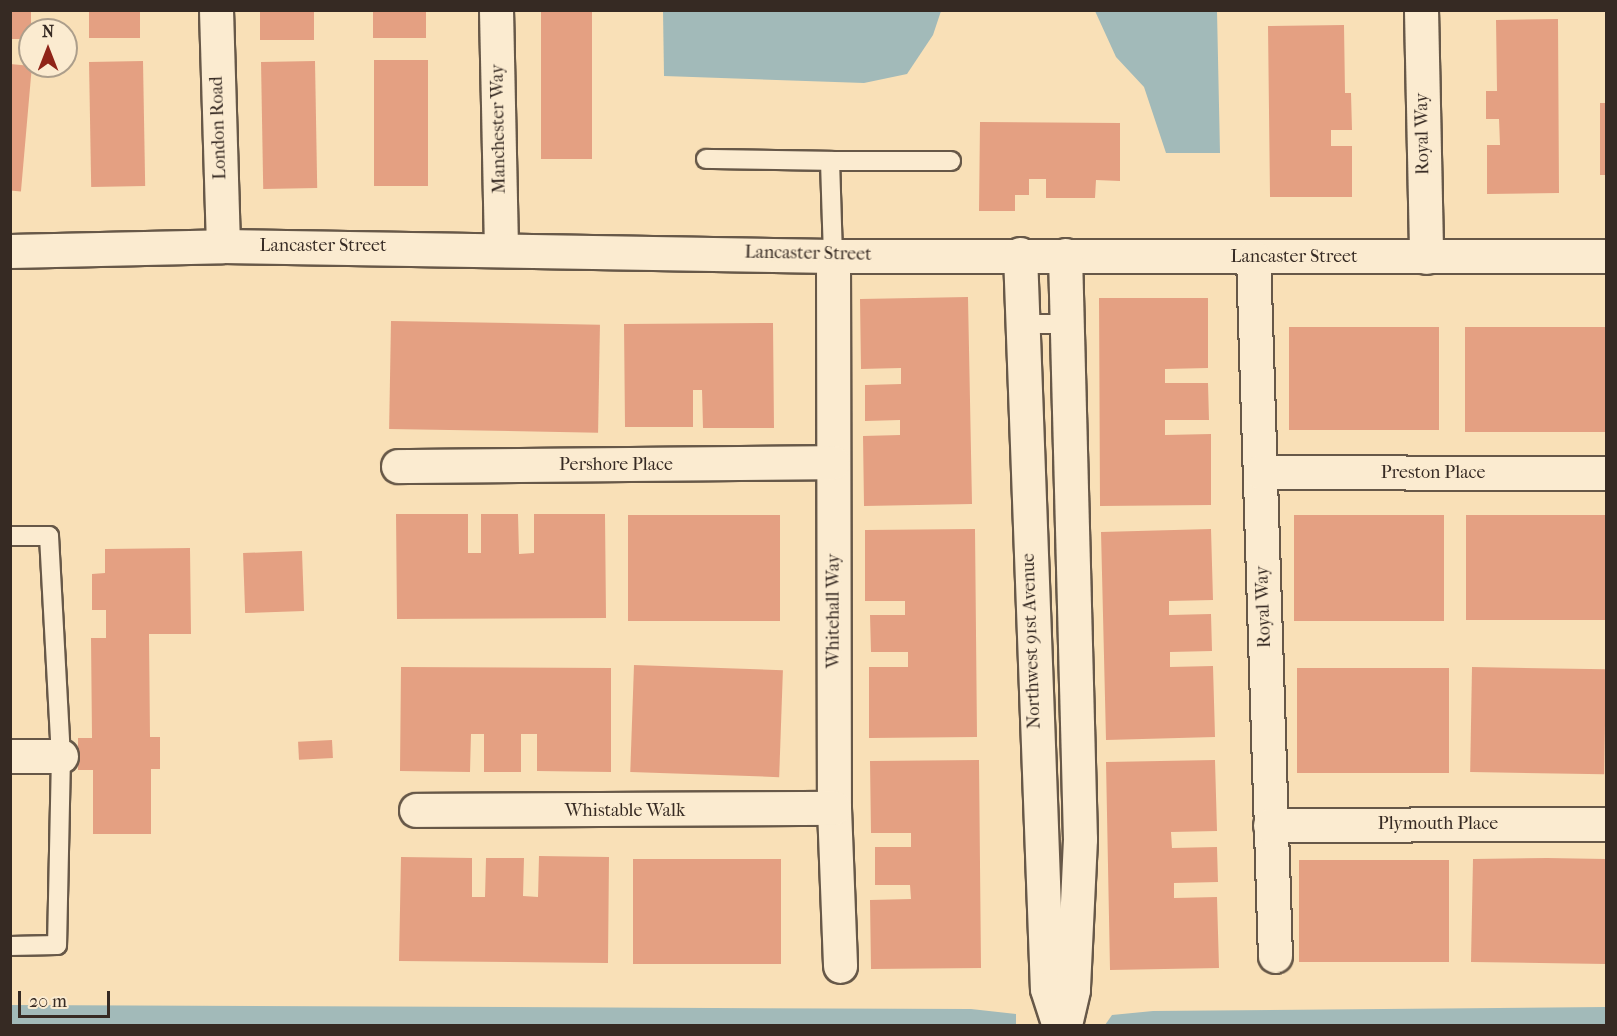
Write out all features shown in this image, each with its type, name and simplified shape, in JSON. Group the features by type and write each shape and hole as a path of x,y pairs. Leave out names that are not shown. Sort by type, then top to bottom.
{"street":[{"name":"London Road","path":"216,10 223,246"},
{"name":"Manchester Way","path":"496,10 501,247"},
{"name":"Royal Way","path":"1421,10 1426,257"},
{"name":"Lancaster Street","path":"10,251 223,246 501,247 833,256 1020,254 1254,257 1606,256"},
{"name":"Northwest 91st Avenue","path":"1020,254 1032,651 1047,989 1059,1026"},
{"path":"1065,255 1080,848 1073,990 1065,1026"},
{"name":"Whitehall Way","path":"833,256 834,808 840,966"},
{"name":"Royal Way","path":"1254,257 1275,956"},
{"name":"Pershore Place","path":"398,466 833,462"},
{"name":"Preston Place","path":"1260,472 1606,473"},
{"path":"10,756 61,756"},
{"name":"Whistable Walk","path":"416,810 834,808"},
{"name":"Plymouth Place","path":"1270,825 1606,824"}],"lane":[{"path":"706,159 951,161"},
{"path":"830,161 833,256"},
{"path":"1022,324 1067,324"},
{"path":"10,536 49,536 61,756 57,945 10,946"},
{"path":"1032,651 1076,649"},
{"path":"1041,847 1080,848"}],"water":[{"path":"663,10 941,11 933,35 907,74 864,83 664,76"},
{"path":"1095,11 1217,11 1220,153 1166,153 1144,87 1116,57"},
{"path":"11,1005 971,1009 1016,1014 1016,1025 11,1026"},
{"path":"1606,1007 1606,1026 1105,1025 1112,1015 1153,1011"}],"building":[{"path":"10,10 31,10 31,18 18,18 18,39 10,39"},
{"path":"89,10 140,10 140,38 89,38"},
{"path":"260,10 314,10 314,40 260,40"},
{"path":"373,10 426,10 426,38 373,38"},
{"path":"541,10 592,10 592,159 541,159"},
{"path":"1558,19 1559,193 1487,194 1487,145 1500,145 1499,119 1486,119 1486,91 1497,91 1496,20"},
{"path":"1344,25 1345,93 1351,93 1352,130 1331,130 1331,146 1352,146 1352,197 1270,197 1268,26"},
{"path":"374,60 428,60 428,186 374,186"},
{"path":"143,61 145,186 91,187 89,62"},
{"path":"315,61 317,188 263,189 261,62"},
{"path":"10,64 18,65 18,78 31,78 21,191 10,190"},
{"path":"1600,103 1606,103 1606,175 1600,175"},
{"path":"980,122 1120,123 1120,181 1096,180 1095,198 1046,198 1046,179 1029,179 1029,195 1015,195 1015,211 979,211"},
{"path":"968,297 972,504 864,506 863,436 900,435 900,420 865,421 865,385 901,384 901,368 861,369 860,299"},
{"path":"1099,298 1208,298 1208,368 1165,369 1165,383 1208,383 1209,420 1165,420 1165,435 1211,434 1211,505 1100,506"},
{"path":"391,321 600,325 598,433 389,429"},
{"path":"773,323 774,428 703,428 702,390 693,390 693,427 625,427 624,324"},
{"path":"1289,327 1439,327 1439,430 1289,430"},
{"path":"1465,327 1606,327 1606,432 1465,432"},
{"path":"396,514 468,514 468,553 481,553 481,514 518,514 519,554 534,553 534,514 605,514 606,618 397,619"},
{"path":"628,515 780,515 780,621 628,621"},
{"path":"1294,515 1444,515 1444,621 1294,621"},
{"path":"1466,515 1606,515 1606,620 1466,620"},
{"path":"975,529 977,737 869,738 869,667 908,667 908,652 871,652 870,615 905,615 905,601 865,601 865,530"},
{"path":"1211,529 1213,600 1169,601 1169,615 1211,614 1212,651 1170,652 1170,667 1213,666 1215,737 1106,740 1101,532"},
{"path":"190,548 191,634 149,634 150,737 160,737 160,769 151,769 151,834 93,834 93,770 78,770 78,738 92,738 91,638 106,638 106,610 92,610 92,574 105,573 105,549"},
{"path":"302,551 304,611 245,613 243,553"},
{"path":"634,665 783,670 779,777 630,772"},
{"path":"401,667 611,668 611,772 537,771 537,734 521,734 521,772 484,772 484,734 471,734 470,772 400,771"},
{"path":"1472,667 1606,669 1604,774 1470,772"},
{"path":"1297,668 1449,668 1449,773 1297,773"},
{"path":"332,740 333,758 299,760 298,742"},
{"path":"979,760 981,968 871,969 870,900 911,899 910,885 875,885 875,847 911,847 911,833 871,833 870,761"},
{"path":"1215,760 1217,831 1171,832 1172,848 1217,847 1218,882 1174,883 1174,898 1217,897 1219,968 1110,970 1106,762"},
{"path":"539,856 609,857 608,963 399,961 401,857 472,858 472,897 485,897 486,858 524,858 523,896 538,897"},
{"path":"633,859 781,859 781,964 633,964"},
{"path":"1473,859 1606,859 1606,964 1471,962"},
{"path":"1299,860 1449,860 1449,962 1299,962"}]}
